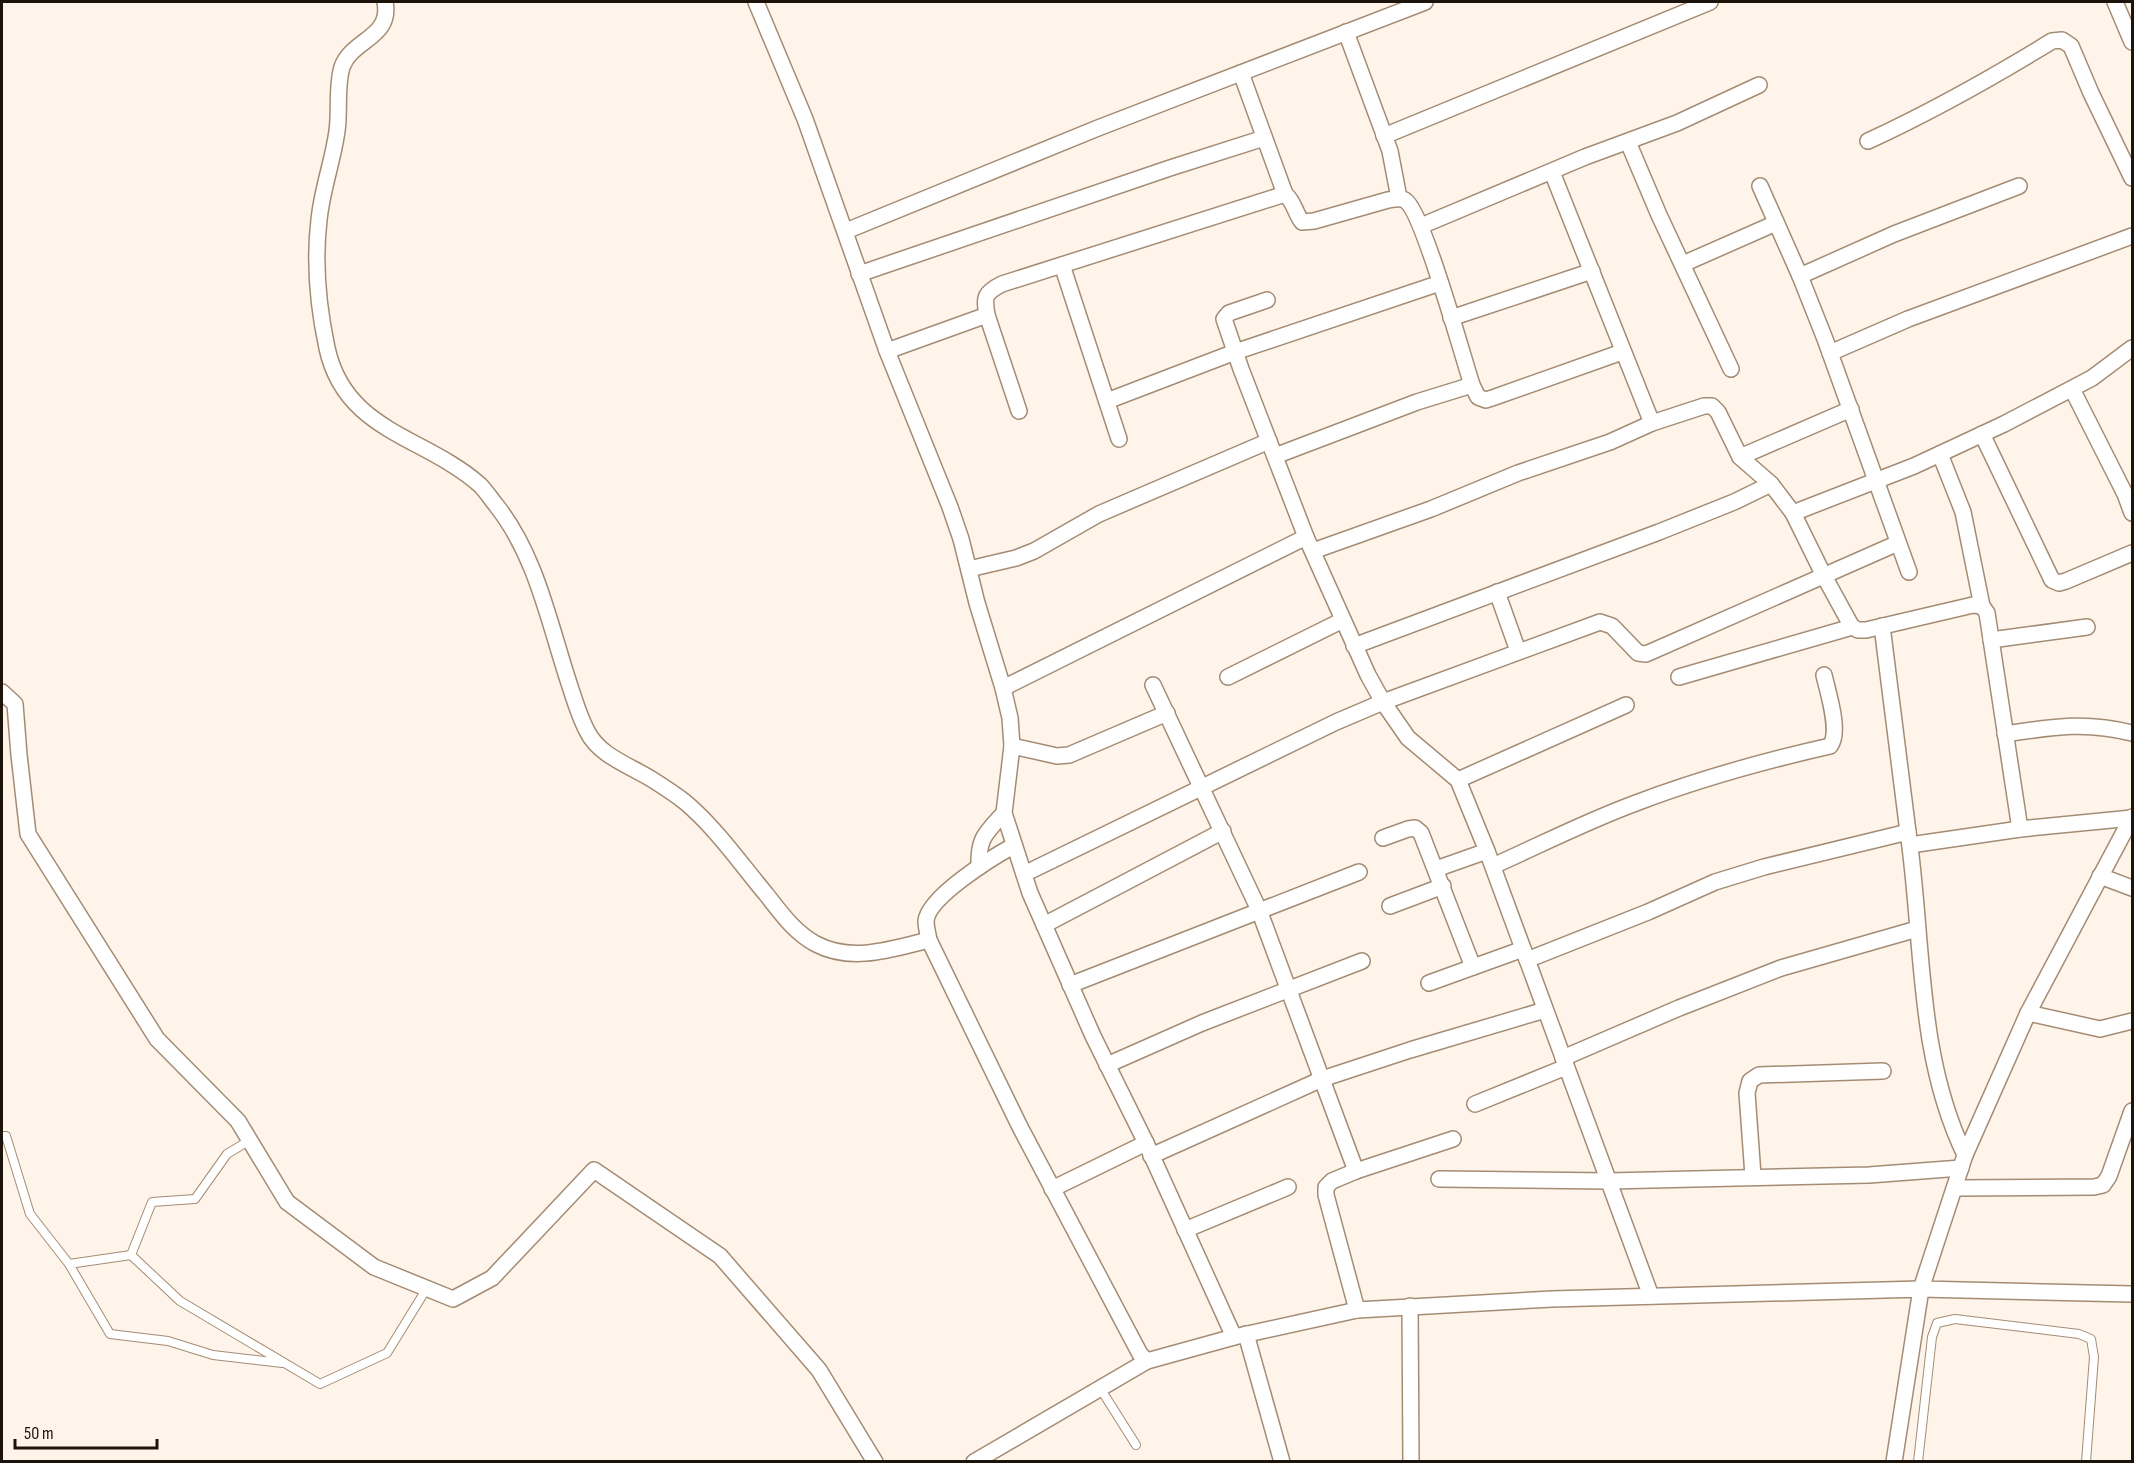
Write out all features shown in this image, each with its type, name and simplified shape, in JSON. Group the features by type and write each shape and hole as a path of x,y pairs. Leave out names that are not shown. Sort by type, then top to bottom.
{"street":[{"path":"385,2 387,16 383,25 343,64 339,80 336,141 319,218 317,283 327,348 334,374 349,397 372,418 457,468 481,486 507,519 524,548 577,706 587,732 596,744 610,755 656,781 687,804 724,844 793,928 817,944 840,952 864,954 929,940"},
{"path":"756,2 805,119 887,351 950,507 969,569 1010,718 1012,746 1004,813 1023,874 1107,1065 1185,1230 1240,1336 1282,1461"},
{"path":"846,231 1240,73 1425,2"},
{"path":"1384,136 1710,2"},
{"path":"2115,2 2133,42"},
{"path":"1346,32 1396,173 1399,198"},
{"path":"1868,141 1931,112 2052,41 2062,40 2071,46 2091,93 2133,178"},
{"path":"1240,73 1285,194 1291,199 1302,222 1314,221 1399,198 1407,202 1421,226 1472,385 1478,397 1486,400 1622,352"},
{"path":"1421,226 1677,123 1759,85"},
{"path":"859,274 1264,138"},
{"path":"1628,142 1655,206 1731,369"},
{"path":"1552,172 1652,423"},
{"path":"1760,186 1800,276 1830,353 1910,572"},
{"path":"1800,276 1894,234 2019,186"},
{"path":"1019,411 987,315 985,299 989,291 1002,284 1285,194"},
{"path":"1683,264 1776,223"},
{"path":"1830,353 1908,319 2133,236"},
{"path":"1062,265 1119,439"},
{"path":"1451,318 1592,271"},
{"path":"1107,401 1234,352 1440,282"},
{"path":"1268,300 1229,313 1224,319 1234,352 1306,537 1354,646 1383,702 1408,738 1458,780 1493,867 1651,1296"},
{"path":"887,351 987,315"},
{"path":"1793,513 1941,454 2092,378 2133,348"},
{"path":"1275,456 1417,402 1472,385"},
{"path":"2072,389 2133,513"},
{"path":"1313,551 1431,509 1518,473 1610,442 1652,423 1704,406 1712,406 1718,412 1740,457 1771,484 1793,513 1852,627 1866,630 1973,604 1982,606"},
{"path":"1740,457 1851,409"},
{"path":"1982,434 2052,580 2059,583 2066,581 2133,553"},
{"path":"969,569 1016,558 1034,551 1099,514 1269,441"},
{"path":"1941,454 1963,512 1982,606 1988,613 2020,829"},
{"path":"1354,646 1681,523 1771,484"},
{"path":"1003,688 1306,537"},
{"path":"1023,874 1201,786 1383,702 1600,622 1612,626 1638,653 1646,654 1898,543"},
{"path":"1497,592 1518,651"},
{"path":"1228,677 1343,620"},
{"path":"1882,626 1909,839 1928,1032 1948,1117 1963,1162"},
{"path":"1679,677 1852,627"},
{"path":"1991,639 2087,627"},
{"path":"1493,867 1634,804 1667,792 1740,769 1830,746 1835,740 1835,730 1824,675"},
{"path":"1153,685 1259,910 1356,1171"},
{"path":"2,693 15,704 28,834 157,1039 238,1121 287,1203 374,1267 453,1299 492,1278 594,1170 720,1256 819,1370 875,1461"},
{"path":"1458,780 1626,705"},
{"path":"1012,746 1057,756 1069,755 1167,713"},
{"path":"2005,734 2083,724 2133,733"},
{"path":"979,867 978,849 981,839 1004,813"},
{"path":"1430,983 1473,967 1525,955 1648,912 1715,882 1764,867 1909,839 2132,817"},
{"path":"1894,1461 1921,1289 1963,1162 2028,1013 2132,817"},
{"path":"1383,838 1408,829 1415,828 1421,832 1473,967"},
{"path":"1044,925 1223,831"},
{"path":"1013,846 979,867 945,894 930,910 926,921 929,940 1052,1189 1140,1354 1147,1361"},
{"path":"1436,868 1487,851"},
{"path":"1070,985 1359,872"},
{"path":"2100,876 2133,888"},
{"path":"1390,906 1443,886"},
{"path":"1475,1104 1679,1008 1770,972 1917,929"},
{"path":"1107,1065 1202,1023 1362,961"},
{"path":"1052,1189 1322,1080 1410,1050 1545,1010"},
{"path":"2028,1013 2100,1029 2133,1021"},
{"path":"1753,1176 1747,1093 1750,1081 1759,1075 1883,1071"},
{"path":"1954,1188 2094,1187 2103,1185 2109,1176 2133,1111"},
{"path":"1357,1310 1326,1195 1326,1187 1332,1181 1356,1171 1453,1139"},
{"path":"1439,1179 1610,1181 1869,1175 1963,1162"},
{"path":"1185,1230 1288,1187"},
{"path":"974,1461 1147,1361 1240,1336 1357,1310 1651,1296 1921,1289 2133,1294"},
{"path":"1410,1306 1411,1461"}],"lane":[{"path":"2,1136 6,1136 30,1214 69,1263 110,1334 168,1341 213,1356 286,1363"},
{"path":"131,1255 152,1202 195,1199 227,1154 250,1140"},
{"path":"69,1263 131,1255 180,1300 320,1384 387,1353 427,1288"},
{"path":"1918,1461 1932,1336 1937,1323 1955,1319 2079,1334 2091,1339 2094,1357 2086,1461"},
{"path":"1100,1388 1136,1444"}]}
